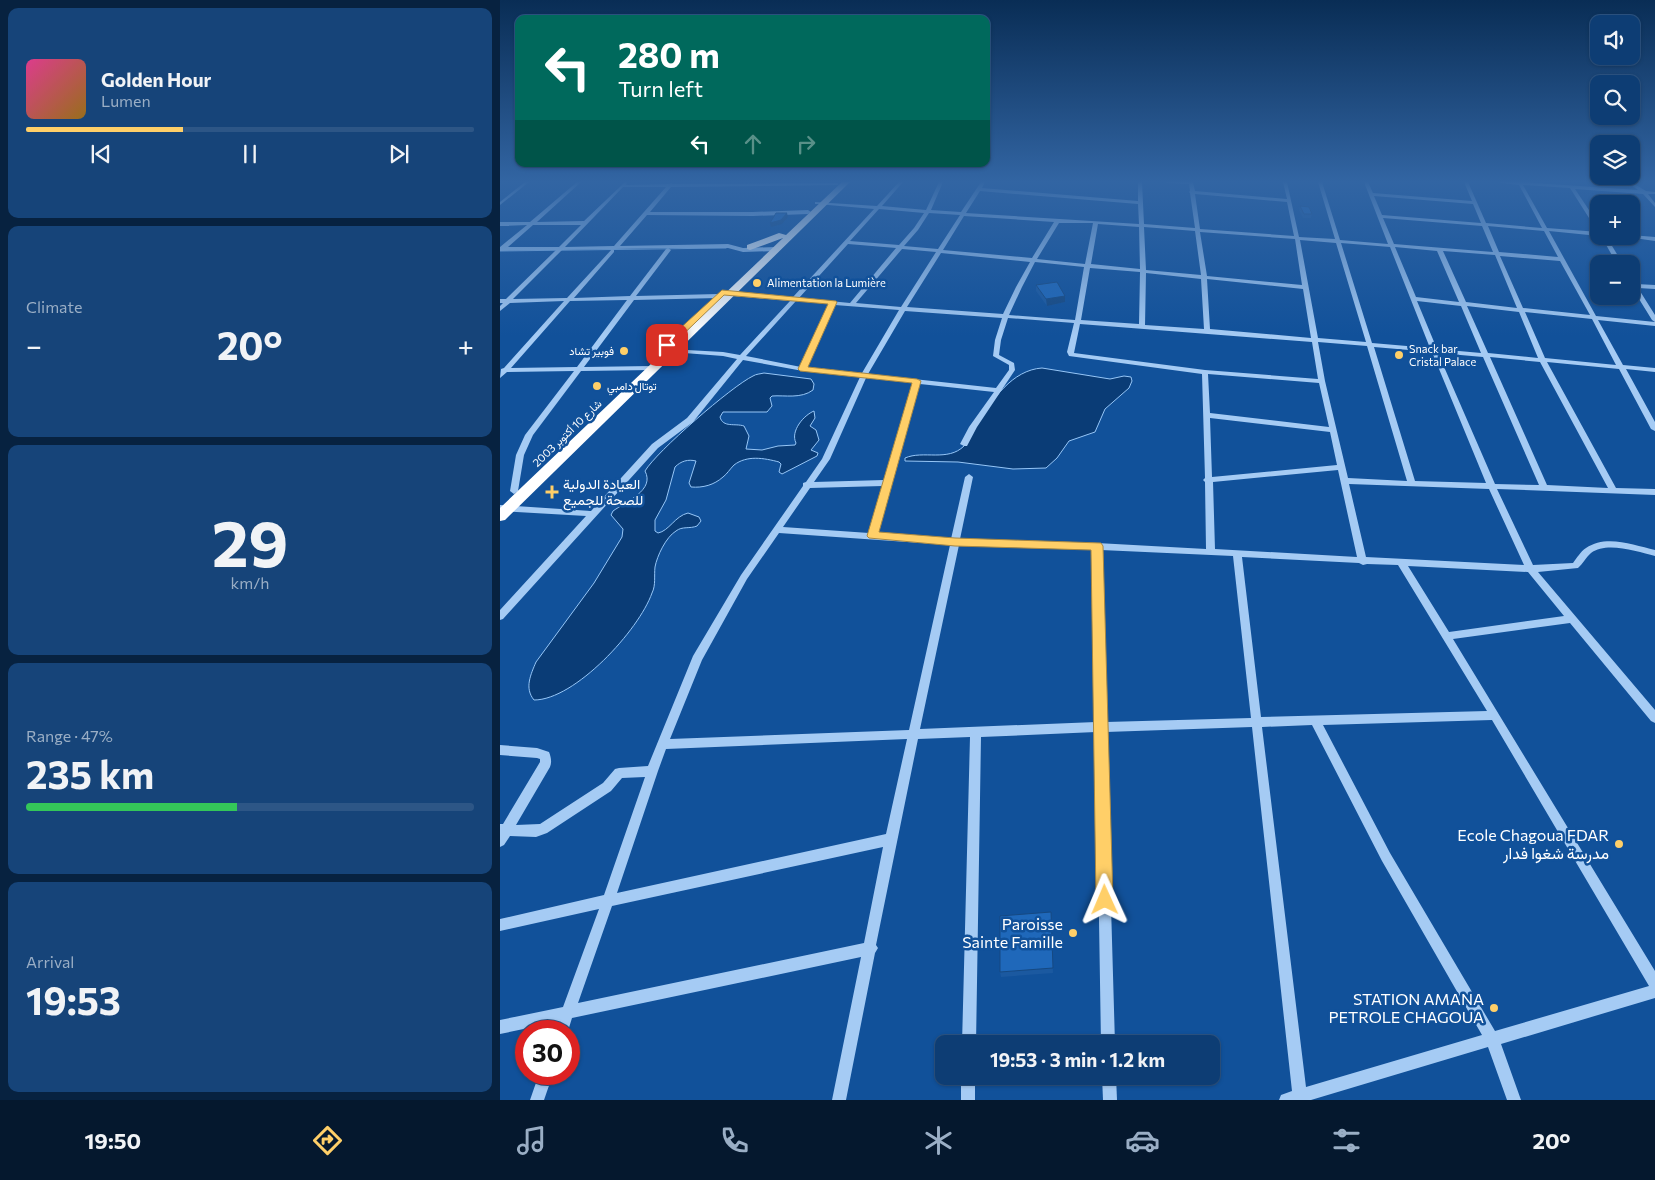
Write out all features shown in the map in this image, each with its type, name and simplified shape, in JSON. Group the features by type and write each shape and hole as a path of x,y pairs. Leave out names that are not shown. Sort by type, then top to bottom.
{"highway":[{"name":"شارع 10 أكتوبر 2003","path":"502,509 514,491 648,368 671,350 723,294 788,233"},
{"name":"شارع 10 أكتوبر 2003","path":"502,509 756,261 772,249 782,235"},
{"path":"742,249 782,235"},
{"path":"742,249 752,254 756,261"}],"street":[{"path":"501,250 521,233"},
{"path":"500,308 576,233"},
{"path":"500,376 503,370 627,233"},
{"path":"500,616 655,446 690,420 793,299 855,233"},
{"path":"852,304 911,233"},
{"path":"565,1020 609,900 652,771 697,660 744,577 806,485 826,459 864,375 951,233"},
{"path":"964,444 972,427 1013,367 1012,364 996,356 1006,316 1033,261 1050,233"},
{"path":"1093,233 1086,266 1078,321 1070,352 1071,355 1205,372 1322,381"},
{"path":"1142,233 1144,272 1142,326"},
{"path":"1197,233 1204,278 1207,331"},
{"path":"1226,233 1561,259"},
{"path":"1296,233 1332,430 1363,562"},
{"path":"1336,233 1412,484"},
{"path":"1386,233 1492,487 1530,569 1655,718"},
{"path":"1487,233 1542,360 1614,491"},
{"path":"1547,233 1655,429"},
{"path":"1640,238 1655,239"},
{"path":"847,242 939,253 1305,287"},
{"path":"501,250 730,246 742,249"},
{"path":"614,249 772,249"},
{"path":"1439,249 1465,304 1545,489"},
{"path":"514,491 517,466 524,444 668,250"},
{"path":"1640,285 1655,288"},
{"path":"500,301 632,299 723,294 1207,331 1655,370"},
{"path":"1640,296 1655,322"},
{"path":"1415,299 1655,322"},
{"path":"803,369 833,302"},
{"path":"671,350 723,354 803,369 997,390"},
{"path":"503,370 648,368"},
{"path":"1205,372 1207,480 1211,553"},
{"path":"872,536 917,381"},
{"path":"1646,411 1655,412"},
{"path":"1207,415 1332,430"},
{"path":"1207,480 1341,467"},
{"path":"839,1100 871,948 891,839 969,476"},
{"path":"1344,481 1655,492"},
{"path":"806,485 887,484"},
{"path":"502,509 593,514"},
{"path":"776,530 955,542 1097,546 1363,562 1530,569 1575,566 1587,552 1597,546 1617,546 1655,553"},
{"path":"1097,546 1108,1035"},
{"path":"1237,554 1257,724 1295,1099 1655,991"},
{"path":"1402,564 1495,715 1655,984"},
{"path":"1447,636 1572,619"},
{"path":"662,744 1102,727 1257,724 1495,715"},
{"path":"1315,721 1382,848 1492,1039 1514,1100"},
{"path":"969,1035 976,733"},
{"path":"500,750 537,753 545,756 546,763 503,829 500,841"},
{"path":"503,829 536,831 543,829 606,787 620,772 652,771"},
{"path":"500,925 891,839"},
{"path":"500,1027 871,948"},
{"path":"537,1100 542,1085"},
{"path":"968,1085 968,1100"},
{"path":"1109,1085 1110,1100"}],"water":[{"path":"1042,368 1110,379 1124,376 1131,377 1132,381 1129,388 1105,409 1095,432 1069,441 1057,458 1046,468 1013,469 958,462 905,461 905,458 912,456 943,455 958,451 966,444 996,396 1012,380 1031,370"},
{"path":"764,373 811,379 814,384 813,390 798,396 772,396 770,398 772,406 767,412 723,412 720,417 724,423 744,426 749,436 746,449 762,450 778,446 795,445 796,429 806,416 814,411 815,418 810,426 816,430 819,440 811,450 818,453 817,456 782,474 779,472 781,464 779,462 762,459 744,460 734,465 716,482 700,487 691,487 689,483 696,461 685,461 677,465 666,500 655,520 655,531 658,533 662,532 679,517 688,513 699,517 701,521 697,526 678,529 665,542 656,563 652,593 645,608 620,643 586,676 568,688 550,697 534,700 529,691 529,686 536,662 594,583 622,537 623,529 611,515 613,511 632,499 643,489 647,478 645,471 678,435 729,392 754,375"}],"building":[{"path":"1057,282 1065,296 1046,299 1036,285"},
{"path":"1051,912 1053,968 1000,972 1000,916"}],"waterway":[{"path":"500,251 726,248"}],"place":[{"name":"Alimentation la Lumière","path":"757,283"},
{"name":"فوبير تشاد","path":"624,351"},
{"name":"Snack bar Cristal Palace","path":"1399,355"},
{"name":"توتال دامبي","path":"597,386"},
{"name":"العيادة الدولية للصحة للجميع","path":"552,492"},
{"name":"Ecole Chagoua FDAR مدرسة شغوا فدار","path":"1619,844"},
{"name":"Paroisse Sainte Famille","path":"1073,933"},
{"name":"STATION AMANA PETROLE CHAGOUA","path":"1494,1008"}],"route":[{"path":"667,345 722,293 833,302 803,369 917,381 872,536 955,542 1097,546 1105,900"}]}
